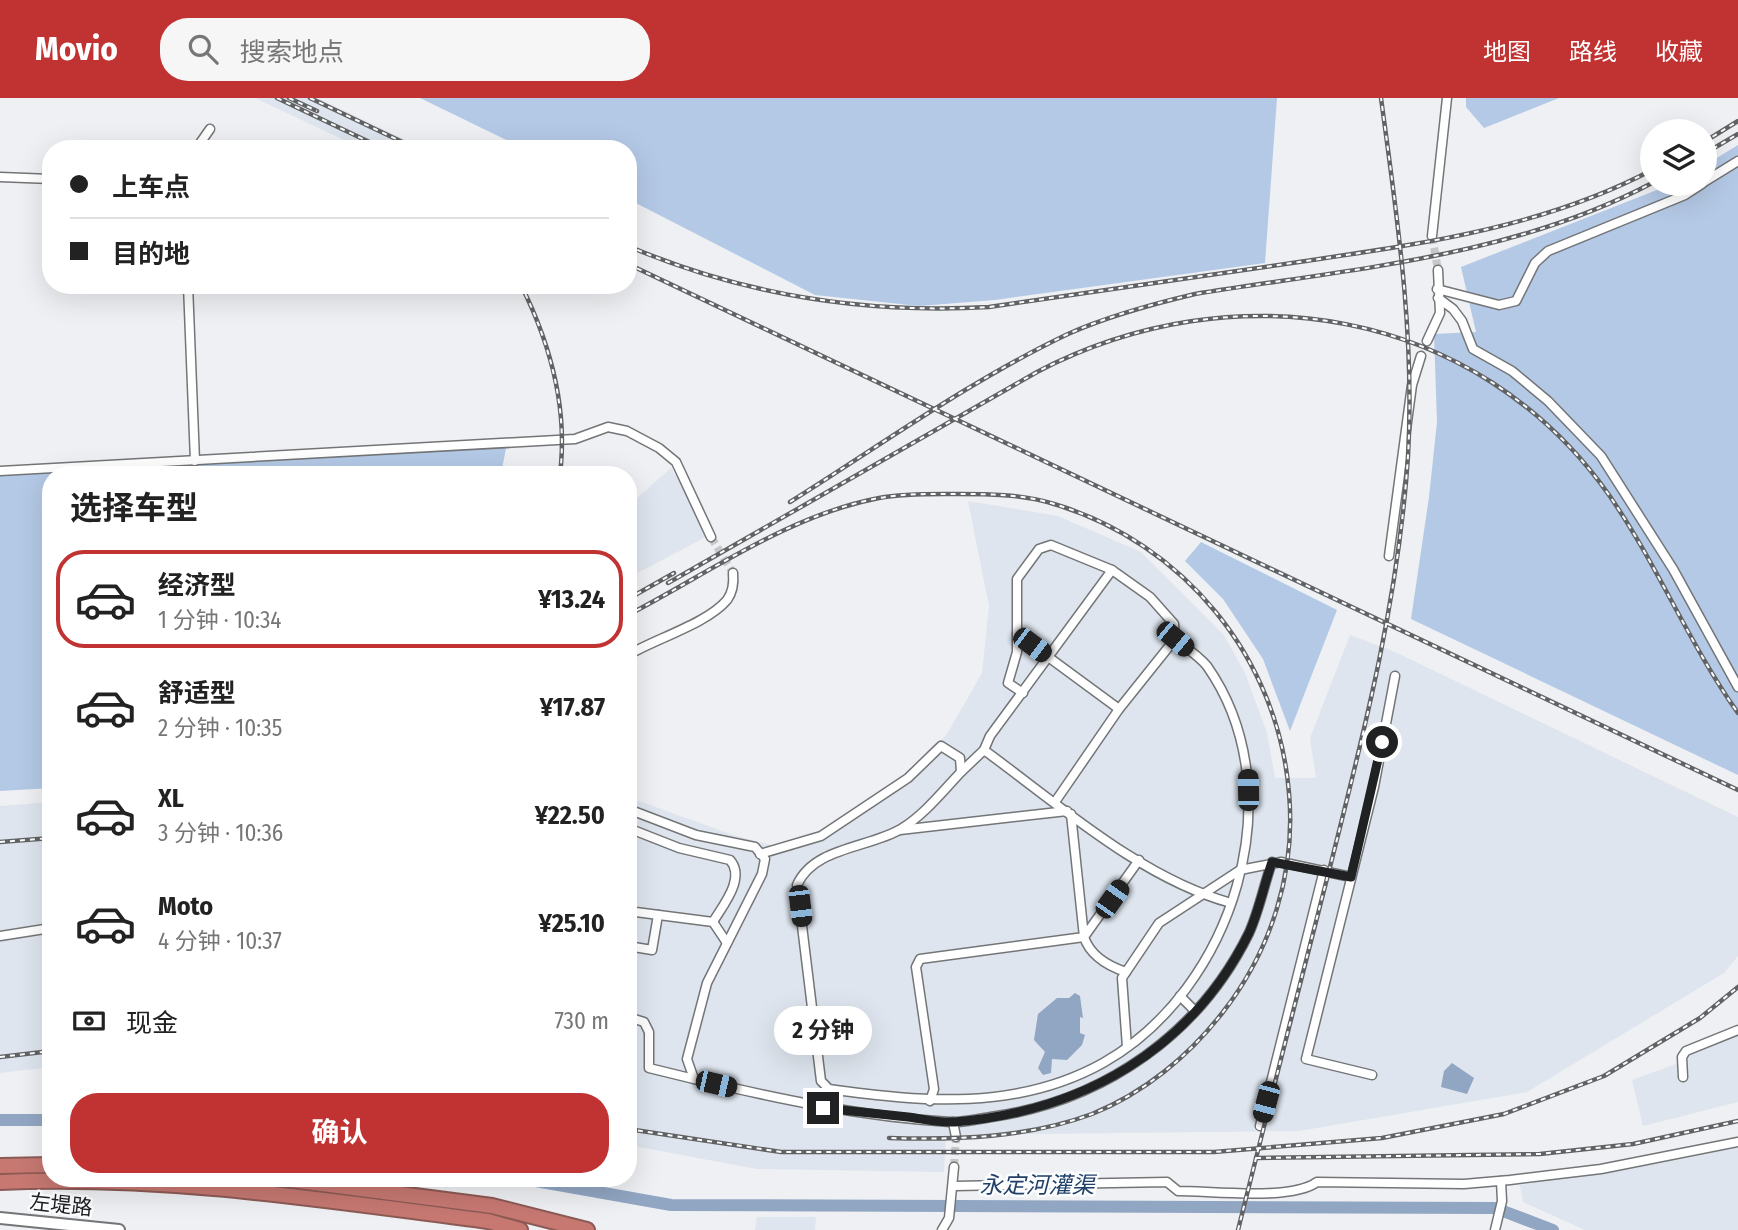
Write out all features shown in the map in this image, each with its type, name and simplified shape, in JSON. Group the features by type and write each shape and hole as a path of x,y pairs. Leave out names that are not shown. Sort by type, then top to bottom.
{"highway":[{"path":"0,1166 42,1165"},
{"path":"0,1182 42,1182"},
{"path":"229,1187 488,1221 520,1230"},
{"path":"345,1187 492,1206 587,1230"}],"main road":[{"name":"左堤路","path":"0,1218 119,1230"}],"street":[{"path":"1432,236 1447,98"},
{"path":"203,140 210,130"},
{"path":"1717,174 1738,161"},
{"path":"0,177 42,179"},
{"path":"1437,294 1499,305 1516,301 1535,263 1548,251 1683,196"},
{"path":"1427,341 1440,313 1437,294 1438,270"},
{"path":"188,294 195,461"},
{"path":"1437,294 1462,321 1473,349 1512,372 1548,401 1601,456 1673,569 1738,687"},
{"path":"1389,556 1412,385 1421,356"},
{"path":"98,466 575,439 607,427 644,440 676,462 711,537"},
{"path":"0,471 42,469"},
{"path":"1023,693 1008,683 1017,652 1017,579 1039,549 1052,545 1112,570 1158,606 1174,624 1175,639 1119,709 1055,802"},
{"path":"899,830 922,813 984,750 990,736 1112,570"},
{"path":"637,650 701,618 725,602 732,592 733,573"},
{"path":"1017,634 1119,709"},
{"path":"1069,812 899,830 813,863 802,874 797,885 821,1082 829,1089 909,1100 1020,1095 1081,1073 1126,1047 1144,1035 1180,996 1206,960 1231,903 1240,870 1248,812 1247,768 1231,714 1206,665 1175,639"},
{"path":"1372,1075 1306,1059 1374,787 1395,676"},
{"path":"760,854 821,836 908,778 942,746 960,758 961,772"},
{"path":"984,750 1139,860 1202,895 1231,903"},
{"path":"637,812 696,835 755,847 765,859 762,874 707,983 687,1059 694,1079"},
{"path":"1069,812 1084,937 1088,950 1126,972"},
{"path":"637,832 679,848 730,860 736,874 733,886 713,922"},
{"path":"930,1101 934,1088 916,967 920,959 1084,937 1139,860"},
{"path":"637,1020 644,1022 649,1032 649,1068 694,1079 823,1108 953,1122 1019,1112 1063,1101 1111,1079 1154,1052 1195,1011 1232,963 1250,931 1272,862"},
{"path":"1126,1047 1122,978 1159,923 1240,870 1272,862 1351,877"},
{"path":"1260,1126 1324,870"},
{"path":"637,912 713,922 727,943"},
{"path":"637,948 652,950 658,915"},
{"path":"0,936 42,929"},
{"path":"1180,996 1195,1011"},
{"path":"1683,1077 1682,1057 1686,1051 1738,1030"},
{"path":"907,1117 909,1100"},
{"path":"953,1122 956,1137"},
{"path":"955,1186 1167,1182 1178,1191 1285,1192 1307,1189 1317,1182 1464,1184 1601,1169 1738,1142"},
{"path":"942,1230 949,1218 955,1186 954,1167"},
{"path":"1495,1230 1502,1201 1500,1181"}],"shaded area":[{"path":"255,98 317,98 406,140 344,140"},
{"path":"420,98 1277,98 1265,263 995,300 919,306 815,295 637,204 637,140 506,140"},
{"path":"1466,98 1559,98 1484,128 1466,107"},
{"path":"1738,145 1738,775 1411,619 1437,422 1434,334 1476,332 1461,267 1641,196 1717,196 1717,158"},
{"path":"507,443 503,466 58,466"},
{"path":"42,467 42,789 0,791 0,469"},
{"path":"671,468 687,494 706,537 637,573 637,498"},
{"path":"968,501 1058,516 1141,552 1224,635 1245,673 1267,733 1275,778 1316,778 1310,738 1350,635 1395,652 1738,817 1738,956 1724,973 1527,1092 1299,1131 946,1135 944,1172 757,1169 637,1147 637,800 733,835 774,846 827,830 911,772 947,734 982,673 989,606"},
{"path":"1201,542 1337,610 1290,731 1263,659 1223,599 1185,561"},
{"path":"42,803 42,1068 0,1073 0,806"},
{"path":"1075,993 1080,996 1083,1018 1080,1017 1080,1033 1085,1035 1082,1045 1067,1060 1052,1059 1051,1073 1043,1075 1038,1068 1045,1052 1034,1040 1038,1014 1057,998 1069,998"},
{"path":"1738,1031 1738,1102 1643,1126 1632,1080 1687,1060 1691,1052"},
{"path":"1452,1063 1474,1078 1467,1094 1441,1087 1444,1071"},
{"path":"1738,1147 1738,1230 1585,1230 1523,1202 1520,1185"},
{"path":"757,1217 816,1217 815,1230 755,1230"}],"waterway":[{"name":"永定河灌渠","path":"0,1120 42,1120"},
{"name":"永定河灌渠","path":"570,1187 671,1205 1495,1208 1553,1230"}],"tunnel":[{"path":"1432,236 1438,270"},
{"path":"711,537 733,573"},
{"path":"954,1167 956,1137"}],"railway":[{"path":"277,98 365,140"},
{"path":"289,98 317,111"},
{"path":"310,98 398,140"},
{"path":"1238,1230 1369,709 1389,609 1404,507 1410,411 1407,321 1381,98"},
{"path":"1717,134 1738,121"},
{"path":"1717,146 1738,134"},
{"path":"637,250 715,277 805,298 896,307 989,307 1344,255 1480,231 1567,206 1640,176"},
{"path":"790,502 996,372 1068,334 1099,322 1195,294 1371,267 1487,244 1544,228 1599,208 1640,189"},
{"path":"637,268 1738,790"},
{"path":"525,294 548,353 559,401 561,466"},
{"path":"668,583 1037,372 1113,340 1191,321 1269,316 1347,324 1422,346 1491,382 1554,432 1609,495 1643,548 1704,660 1738,713"},
{"path":"637,610 781,531 846,506 904,495 959,494 1027,498 1054,504 1101,522 1144,547 1183,577 1216,612 1244,653 1266,696 1281,743 1289,793 1289,851 1277,908 1267,936 1240,988 1210,1028 1164,1072 1130,1095 1092,1114 1042,1128 992,1136 889,1138"},
{"path":"637,594 674,573"},
{"path":"0,842 42,839"},
{"path":"637,1130 781,1152 1214,1152 1382,1138 1504,1114 1604,1076 1700,1018 1738,987"},
{"path":"0,1057 42,1052"},
{"path":"1256,1158 1540,1154 1633,1144 1738,1121"}],"route":[{"path":"823,1108 953,1122 1019,1112 1063,1101 1111,1079 1154,1052 1195,1011 1232,963 1250,931 1272,862 1351,877 1374,787 1382,742"}]}
